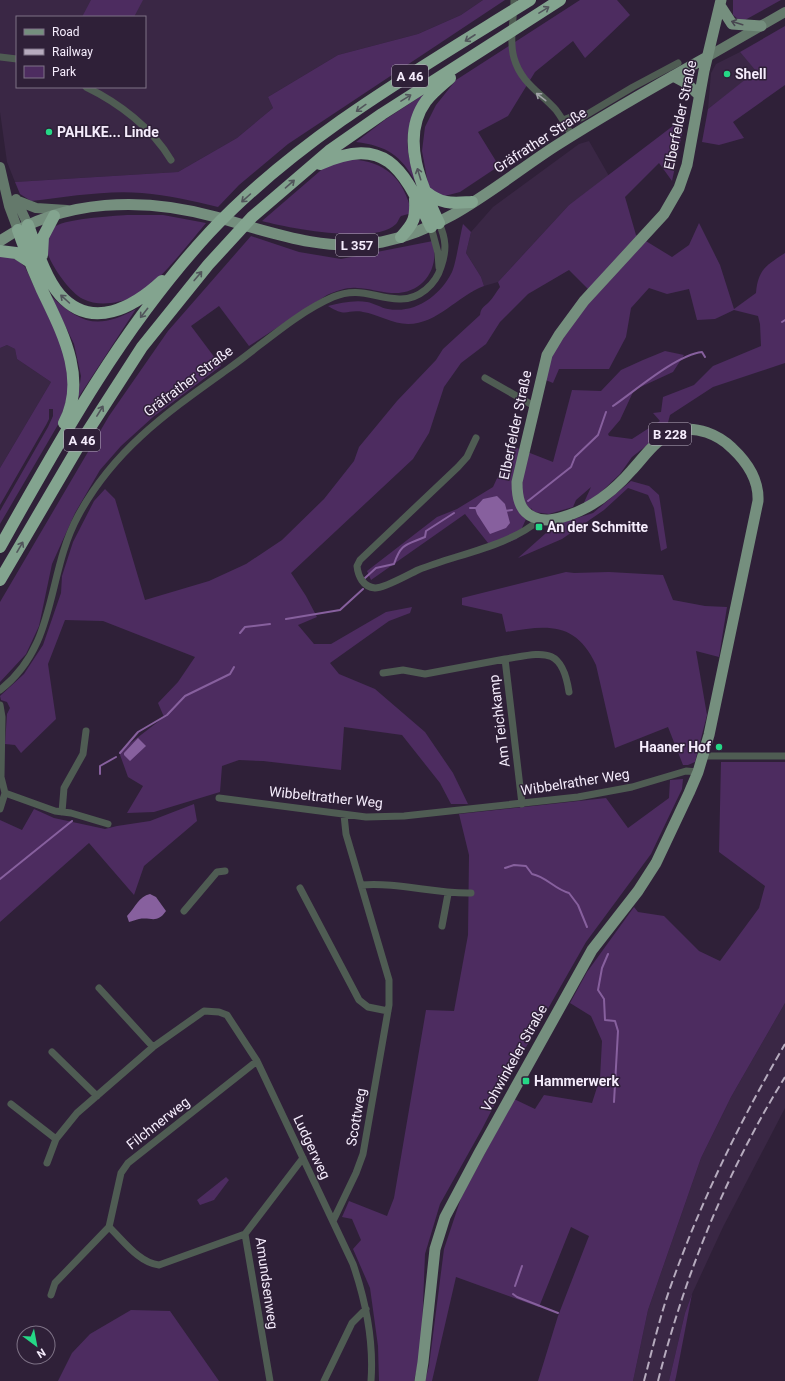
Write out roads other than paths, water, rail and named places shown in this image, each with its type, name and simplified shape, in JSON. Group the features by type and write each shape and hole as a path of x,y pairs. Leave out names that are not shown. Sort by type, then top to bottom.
{"highway":[{"name":"A 46","path":"0,580 84,438 147,341 212,260 252,217 329,151 382,114 478,54 560,0"},
{"name":"A 46","path":"0,547 93,386 135,324 185,260 238,206 278,170 313,143 373,100 528,1"},
{"path":"401,237 410,227 415,216 420,194 415,160 414,131 418,117 426,102 436,90 478,54"},
{"path":"306,170 337,156 352,153 368,153 381,157 395,166 420,194 435,225"},
{"path":"420,194 444,203 472,202"},
{"path":"42,260 43,237 54,216"},
{"path":"23,228 42,260 60,296 75,308 87,312 113,312 135,303 156,287 185,260"},
{"path":"23,228 30,262 64,338 71,362 74,385 71,406 66,419 37,481"},
{"path":"0,251 16,253 30,262"}],"main road":[{"path":"721,3 732,24 761,26"},
{"name":"Elberfelder Straße","path":"539,520 530,516 519,502 517,482 547,355 559,334 584,301 654,226 671,203 687,165 699,95 721,3"},
{"name":"L 357","path":"707,57 785,12"},
{"name":"Gräfrather Straße","path":"435,225 572,136 707,57"},
{"path":"673,76 686,82 699,95"},
{"path":"0,167 9,206 23,228"},
{"path":"5,185 18,201 23,228"},
{"path":"18,201 36,208 71,211"},
{"name":"L 357","path":"0,241 23,228 71,211 96,206 143,204 196,212 312,243 345,245 369,244 401,237 435,225"},
{"name":"B 228","path":"539,520 551,520 576,513 596,502 622,482 659,440 678,430 695,429 719,438 735,451 749,468 757,484 758,501 703,756 698,772"},
{"name":"Vohwinkeler Straße","path":"420,1381 424,1362 435,1249 445,1217 486,1140 592,950 656,863 698,772"}],"street":[{"path":"514,0 512,45 514,58 519,70 535,92 549,103 572,136"},
{"path":"0,57 16,59"},
{"name":"Gräfrather Straße","path":"564,123 571,117 581,118 633,87 678,63"},
{"path":"88,88 121,108 144,126 161,143 171,160"},
{"name":"Gräfrather Straße","path":"0,690 24,666 38,643 47,620 52,594 67,542 77,517 114,462 130,446 180,404 276,334 331,298 348,292 358,292 395,299 408,298 427,289 439,275 435,225"},
{"path":"485,378 534,406"},
{"path":"476,438 467,457 458,467 360,560 357,566 361,580 367,586 381,587 435,563 522,533 539,520"},
{"name":"Am Teichkamp","path":"384,673 403,670 425,674 505,659 543,654 552,657 566,671 569,692"},
{"name":"Am Teichkamp","path":"505,659 522,804"},
{"path":"0,705 2,717 1,777 5,792 0,809"},
{"path":"62,812 64,788 83,754 86,731"},
{"path":"703,756 785,756"},
{"name":"Wibbelrather Weg","path":"454,810 578,797 632,787 686,771 698,772"},
{"path":"5,792 62,812 71,813 108,824"},
{"name":"Wibbeltrather Weg","path":"219,798 366,817 404,816 454,810"},
{"name":"Scottweg","path":"332,1221 356,1173 363,1154 388,1011 390,980 346,834 344,815"},
{"path":"184,911 217,872 225,871"},
{"path":"361,885 389,884 448,894 471,893"},
{"path":"300,888 359,1000 368,1007 388,1011"},
{"path":"442,926 448,894"},
{"path":"99,988 153,1047"},
{"name":"Ludgerweg","path":"46,1163 56,1140 77,1113 153,1047 204,1011 219,1012 227,1015 257,1061 353,1264 366,1309 371,1339 371,1381"},
{"path":"52,1052 97,1096"},
{"name":"Filchnerweg","path":"109,1227 121,1173 128,1163 257,1061"},
{"path":"11,1104 56,1140"},
{"name":"Amundsenweg","path":"270,1381 245,1234 303,1158"},
{"path":"51,1295 55,1283 109,1227 139,1256 149,1263 159,1264 245,1234"},
{"path":"324,1381 352,1323 366,1309"}],"waterway":[{"path":"613,406 668,366 702,352 705,357"},
{"path":"528,501 571,467 575,457 598,435 606,412"},
{"path":"470,508 477,508"},
{"path":"505,511 512,510"},
{"path":"365,578 376,568 394,564 402,548 425,537 426,531 454,513"},
{"path":"286,619 340,610 363,589"},
{"path":"240,633 245,627 270,624"},
{"path":"120,753 138,732 167,715 185,696 230,674 234,667"},
{"path":"100,774 100,766 116,757"},
{"path":"0,879 72,821"},
{"path":"505,868 514,865 526,866 532,874 569,893 578,905 587,927"},
{"path":"608,954 602,968 598,990 604,999 605,1020 615,1021 618,1031 614,1102"},
{"path":"515,1286 522,1266"},
{"path":"513,1294 517,1297 558,1313"}],"railway":[{"path":"644,1381 665,1302 693,1227 736,1134 785,1044"},
{"path":"658,1381 681,1302 710,1224 744,1149 785,1077"}],"place":[{"name":"Shell","path":"727,74"},
{"name":"PAHLKE... Linde","path":"49,132"},
{"name":"An der Schmitte","path":"539,527"},
{"name":"Haaner Hof","path":"719,747"},
{"name":"Hammerwerk","path":"526,1081"}]}
